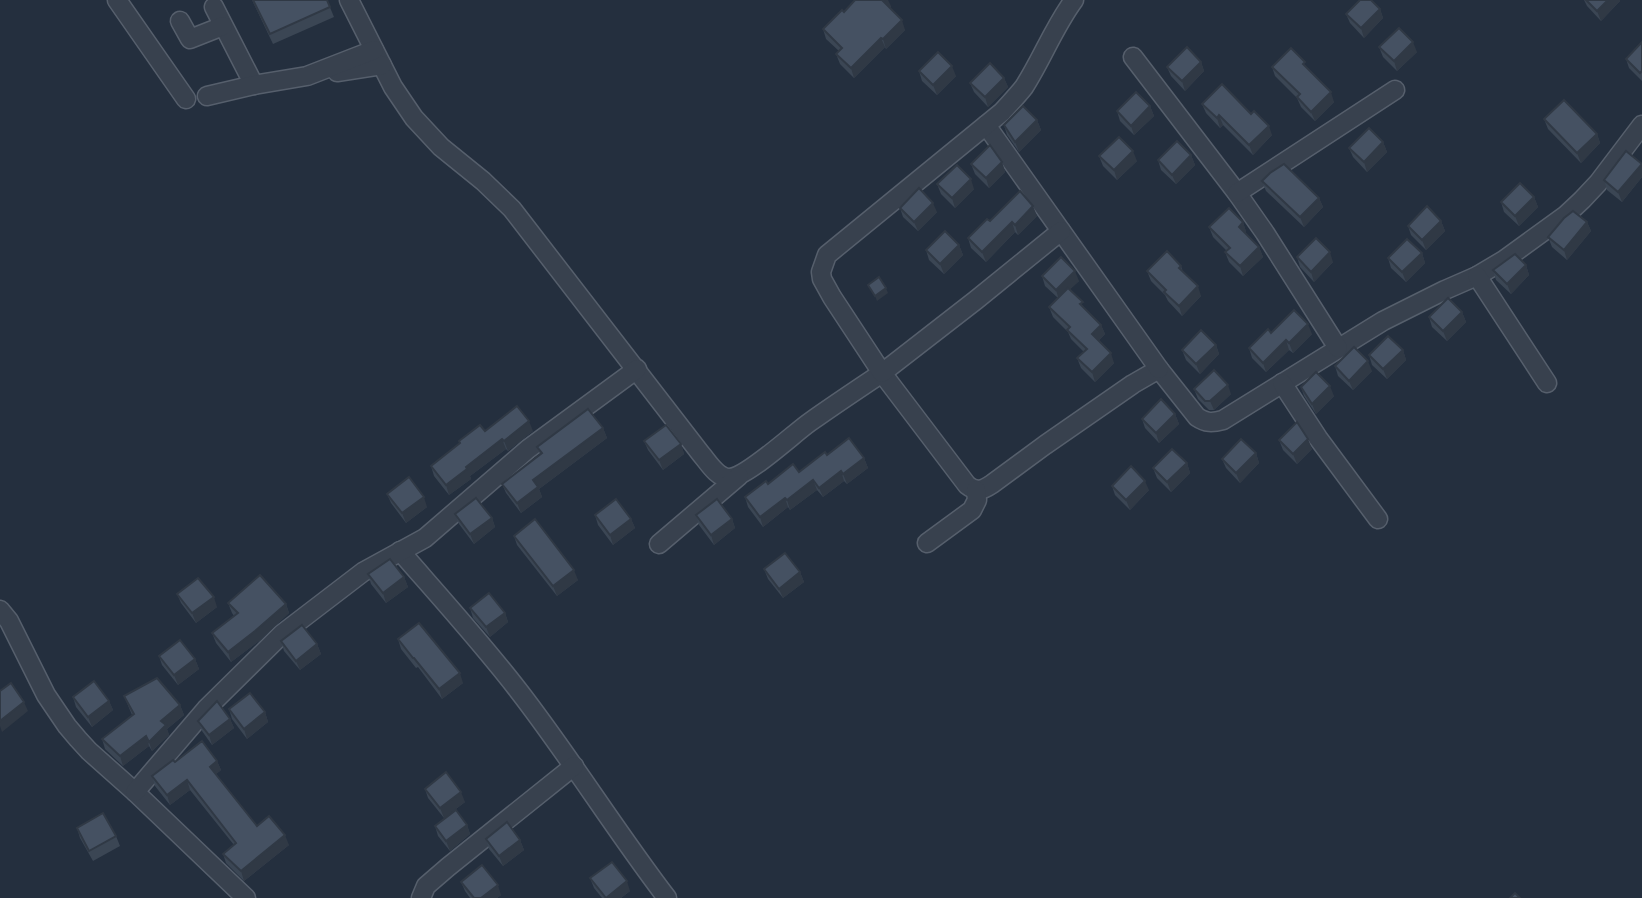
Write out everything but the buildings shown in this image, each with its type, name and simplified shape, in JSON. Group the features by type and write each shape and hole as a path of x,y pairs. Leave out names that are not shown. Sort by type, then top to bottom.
{"street":[{"path":"117,0 186,99"},
{"path":"349,0 393,87 414,118 441,147 512,209 721,476 730,478 750,469 807,424 883,373 1061,231"},
{"path":"1074,0 1025,85 1009,105 827,255 821,272 822,278 883,373 967,485 976,490 980,491 992,484 1133,384 1159,369"},
{"path":"214,7 254,85"},
{"path":"180,21 190,39 223,26"},
{"path":"207,96 307,76 378,57"},
{"path":"1133,57 1237,193 1338,348"},
{"path":"1237,193 1395,90"},
{"path":"986,125 1159,369 1197,417 1212,423 1223,420 1394,315 1504,260 1574,208 1598,183 1642,125"},
{"path":"1476,276 1547,383"},
{"path":"135,792 206,709 282,634 363,572 438,529 528,449 637,369"},
{"path":"1282,383 1318,438 1378,519"},
{"path":"659,544 739,475"},
{"path":"927,543 972,510 977,500 976,490"},
{"path":"400,551 517,688 667,898"},
{"path":"0,610 9,621 46,695 67,726 89,751 246,898"},
{"path":"421,898 426,886 574,765"}]}
